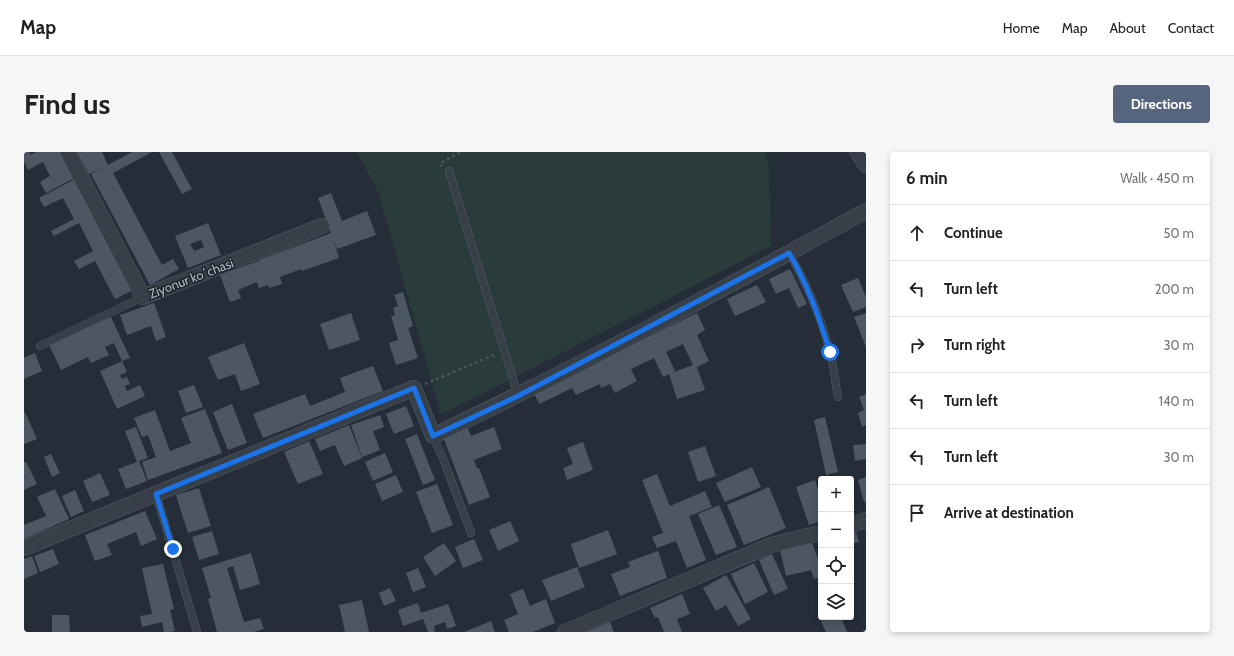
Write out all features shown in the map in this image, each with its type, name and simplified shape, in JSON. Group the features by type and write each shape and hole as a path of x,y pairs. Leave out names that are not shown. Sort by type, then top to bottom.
{"street":[{"name":"Ziyonur koʻchasi","path":"68,152 143,297 322,226"},
{"path":"857,152 866,165"},
{"path":"24,548 414,388 433,436 518,396 866,211"},
{"path":"854,524 866,520"},
{"path":"565,632 771,545 818,534"}],"lane":[{"path":"446,171 518,396"},
{"path":"789,253 806,285 818,314 830,352 838,397"},
{"path":"40,346 143,297"},
{"path":"433,436 471,533"},
{"path":"156,494 197,632"}],"path":[{"path":"446,171 440,163 461,152"},
{"path":"414,388 500,352"}],"shaded area":[{"path":"357,152 765,152 769,167 771,246 441,415 379,194"}],"building":[{"path":"24,152 29,152 31,155 36,152 63,152 76,177 46,193 40,182 50,176 43,162 28,170 24,162"},
{"path":"77,152 102,152 108,165 132,152 152,152 113,173 162,265 173,259 179,269 150,285 91,174 106,166 89,174"},
{"path":"159,152 172,152 192,189 182,194"},
{"path":"77,178 135,289 115,299 95,261 79,269 74,261 93,251 79,223 54,236 51,231 74,219 63,198 44,207 39,198"},
{"path":"331,193 342,221 367,211 376,235 337,249 333,239 339,258 280,277 282,284 269,288 268,285 259,288 257,282 238,290 241,298 230,302 220,275 331,233 318,198"},
{"path":"208,223 221,255 188,268 175,236","holes":["201,240 204,247 194,251 190,244"]},
{"path":"790,269 807,304 798,308 789,288 776,294 769,279"},
{"path":"858,278 866,297 866,307 853,312 841,285"},
{"path":"757,285 766,302 735,316 727,299"},
{"path":"403,292 413,326 408,328 418,358 396,365 389,343 398,340 391,316 395,315 393,308 398,306 394,295"},
{"path":"154,303 166,337 156,341 151,326 127,335 120,315"},
{"path":"351,313 360,340 329,350 320,324"},
{"path":"697,313 705,330 697,335 709,361 697,367 705,390 677,399 669,374 663,377 654,358 631,369 637,381 615,393 610,384 601,388 600,384 576,395 572,388 539,404 534,393","holes":["683,344 693,365 671,373 675,371 666,352"]},
{"path":"866,313 866,347 854,317"},
{"path":"111,317 130,358 122,361 114,343 105,347 109,355 91,363 88,357 61,370 49,345"},
{"path":"244,343 260,384 241,391 235,374 218,380 208,357"},
{"path":"35,353 42,371 24,379 24,358"},
{"path":"122,361 127,372 120,375 122,379 127,377 130,384 125,386 127,391 140,385 145,396 117,409 100,371"},
{"path":"373,366 383,391 263,438 253,414 305,394 310,406 345,392 340,378"},
{"path":"194,385 203,407 186,413 178,391"},
{"path":"866,394 866,425 862,427 858,413 864,410 859,397"},
{"path":"232,404 247,443 228,450 213,412"},
{"path":"406,406 414,426 394,434 386,414"},
{"path":"205,409 222,453 148,480 142,462 156,457 148,435 142,437 134,418 155,410 170,451 191,443 181,418"},
{"path":"25,412 37,439 24,444 24,413"},
{"path":"380,415 384,427 373,431 380,450 362,457 351,425"},
{"path":"825,417 838,472 826,475 814,420"},
{"path":"466,424 471,436 494,427 502,449 474,460 477,468 479,468 490,497 469,505 442,434"},
{"path":"349,425 362,458 344,466 335,445 320,451 315,439"},
{"path":"136,427 148,458 139,461 147,481 126,489 118,469 137,462 125,431"},
{"path":"417,434 435,480 423,485 405,439"},
{"path":"309,441 323,474 298,484 284,452"},
{"path":"583,442 593,470 567,480 563,468 573,464 567,448"},
{"path":"866,444 866,459 855,461 853,445"},
{"path":"705,446 716,476 698,482 688,452"},
{"path":"385,453 393,472 373,481 365,462"},
{"path":"51,454 60,473 52,477 44,457"},
{"path":"24,462 26,462 37,484 24,490"},
{"path":"752,467 761,487 725,502 716,483"},
{"path":"100,473 110,495 92,502 83,481"},
{"path":"657,474 670,506 705,491 712,507 689,516 706,560 687,568 676,541 657,548 652,537 663,533 642,480"},
{"path":"396,475 403,492 382,501 375,484"},
{"path":"866,477 866,502 864,502 858,480"},
{"path":"815,480 818,490 818,522 809,525 796,487"},
{"path":"437,484 453,525 432,533 416,492"},
{"path":"769,487 786,528 744,545 727,505"},
{"path":"199,488 211,526 188,533 176,495"},
{"path":"55,489 69,519 24,539 24,525 46,516 37,497"},
{"path":"75,490 84,511 71,517 62,496"},
{"path":"719,505 737,547 716,555 698,514"},
{"path":"145,511 157,539 141,546 136,532 107,544 112,555 95,561 85,535"},
{"path":"510,521 519,541 498,551 489,530"},
{"path":"608,530 617,554 579,568 571,544"},
{"path":"212,531 219,554 199,560 192,537"},
{"path":"854,532 856,532 859,542 854,543"},
{"path":"474,539 483,560 463,568 455,547"},
{"path":"444,543 456,561 435,576 423,557"},
{"path":"812,543 818,558 818,578 814,579 811,570 786,576 780,550"},
{"path":"53,549 59,564 40,572 34,556"},
{"path":"658,551 667,578 620,596 611,574 630,567 628,562"},
{"path":"251,553 260,584 240,590 233,566 227,568 244,622 260,618 264,629 253,632 217,632 208,599 211,598 202,568"},
{"path":"772,554 788,589 774,595 759,560"},
{"path":"32,556 38,573 24,579 24,559"},
{"path":"754,563 768,592 745,604 731,574"},
{"path":"163,564 174,609 170,610 175,631 170,632 164,632 162,622 142,627 140,616 152,614 142,568"},
{"path":"577,567 585,587 551,601 542,580"},
{"path":"418,568 426,587 413,592 406,573"},
{"path":"726,575 751,619 738,626 726,605 716,611 703,588"},
{"path":"390,588 396,601 384,606 379,593"},
{"path":"523,589 530,606 546,599 555,623 533,632 509,632 504,620 518,614 510,594"},
{"path":"682,594 690,614 677,619 682,632 664,632 658,617 655,618 650,608"},
{"path":"362,600 369,632 345,632 339,605"},
{"path":"418,603 421,613 448,604 456,626 447,629 445,622 434,626 435,632 428,632 423,619 403,626 398,610"},
{"path":"52,615 69,615 70,632 52,632"},
{"path":"842,620 847,632 826,632 821,621"},
{"path":"491,621 495,632 464,632"},
{"path":"610,622 614,632 586,632"}],"route":[{"path":"173,549 156,494 414,388 433,436 518,396 789,253 806,285 818,314 830,352"}]}
